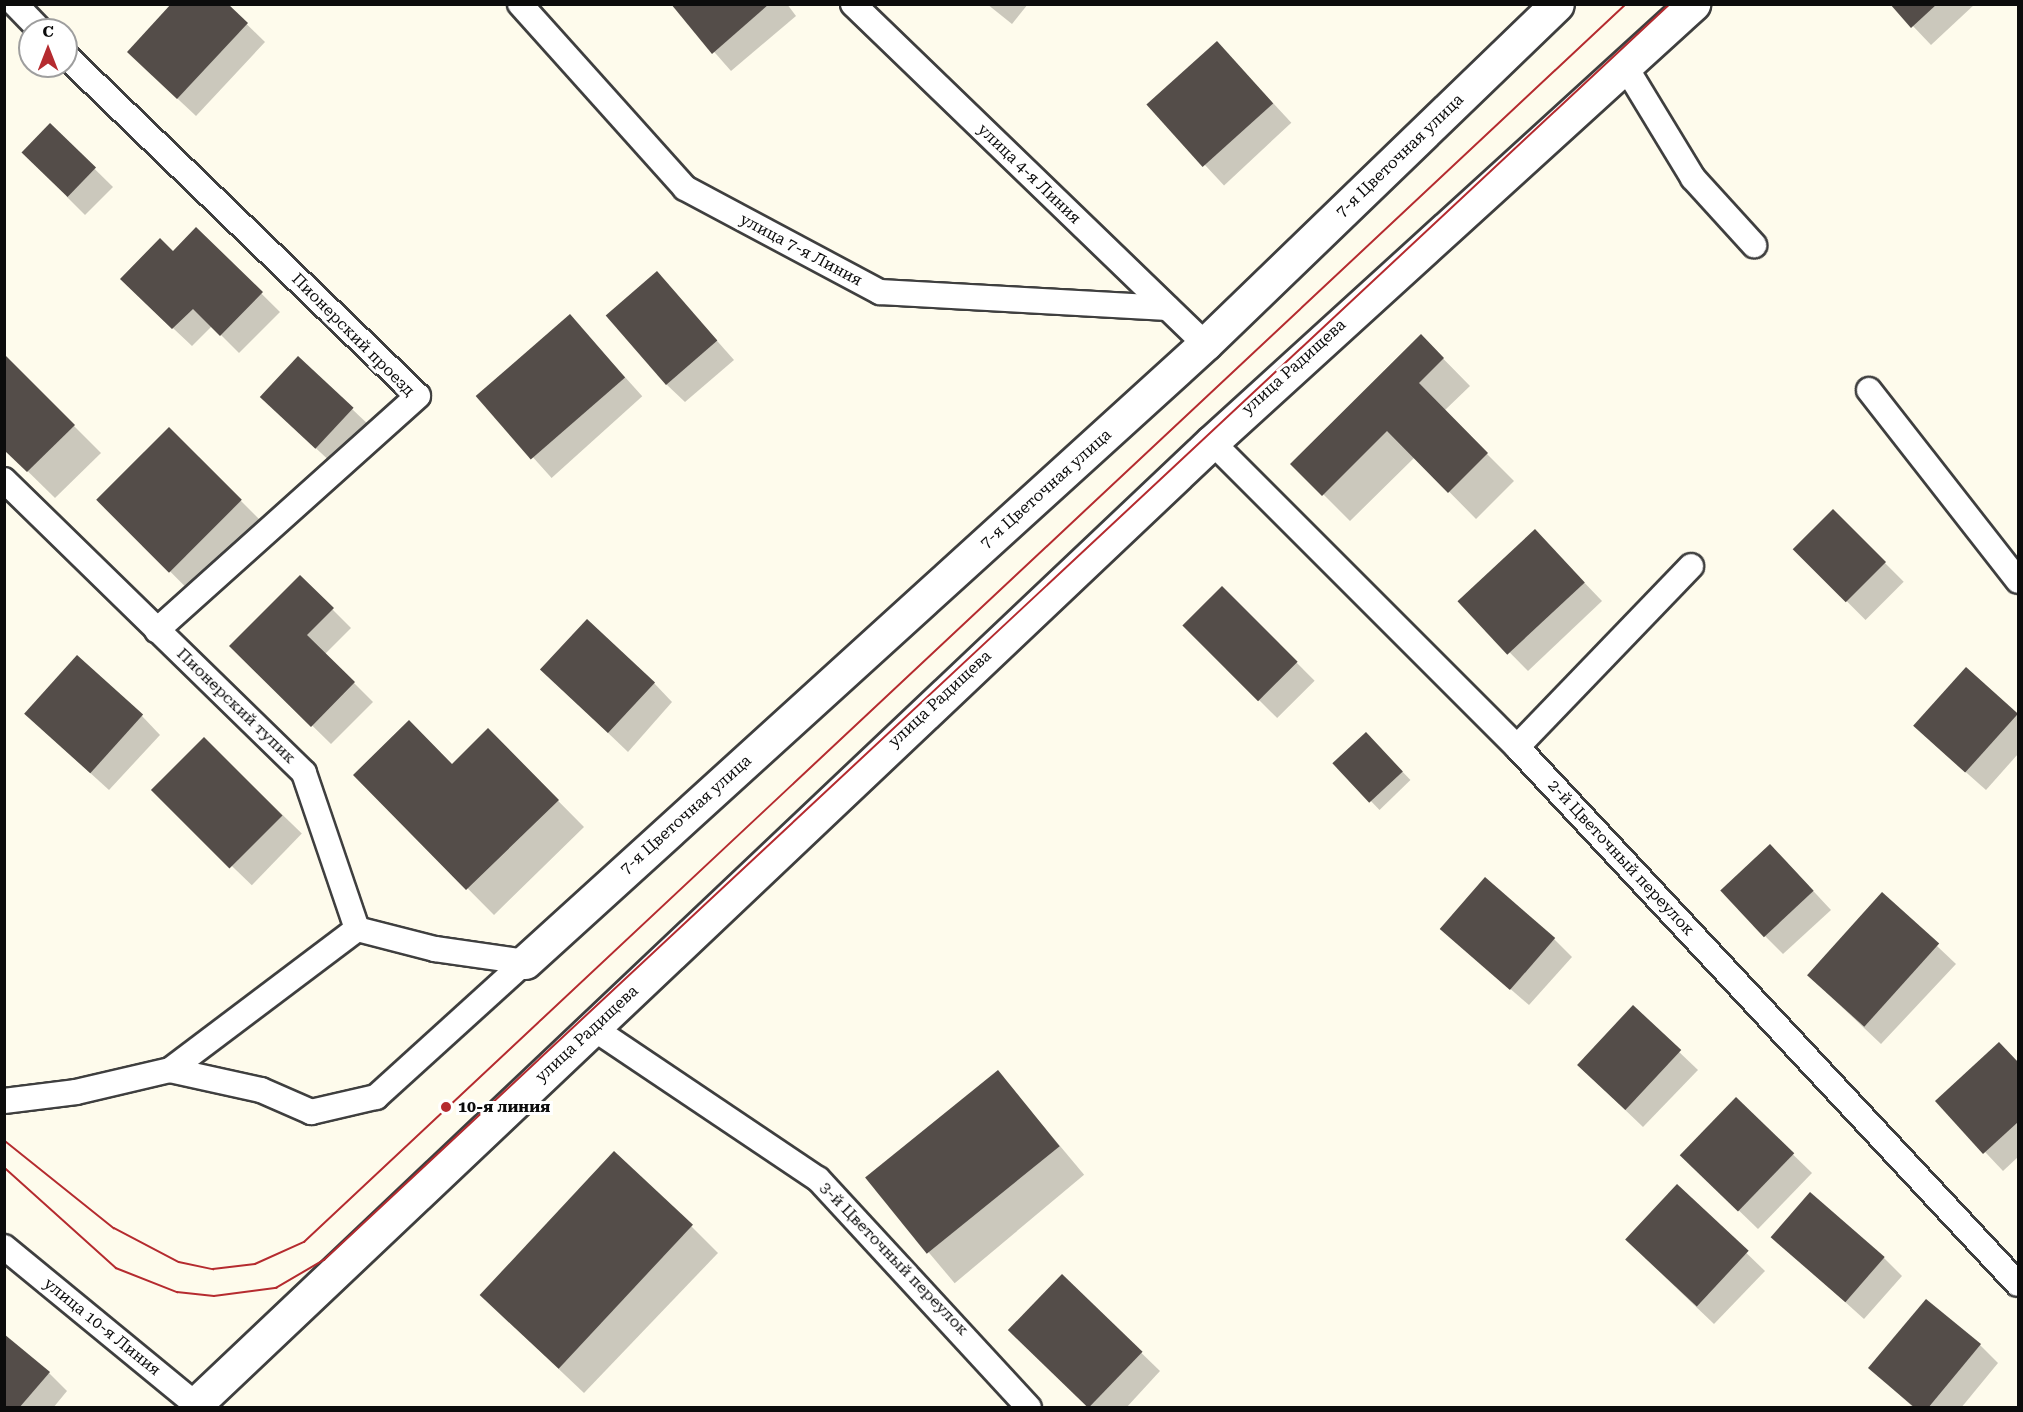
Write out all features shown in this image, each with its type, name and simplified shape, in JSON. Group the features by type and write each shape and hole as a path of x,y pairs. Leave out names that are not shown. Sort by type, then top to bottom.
{"street":[{"name":"7-я Цветочная улица","path":"525,962 1205,344 1557,4"},
{"name":"улица Радищева","path":"198,1406 1212,442 1693,4"}],"lane":[{"path":"15,4 28,18"},
{"name":"улица 7-я Линия","path":"520,4 685,188 880,292 1168,308"},
{"name":"улица 4-я Линия","path":"853,4 1205,344"},
{"path":"1625,66 1693,178 1754,245"},
{"name":"Пионерский проезд","path":"78,68 418,396 157,630"},
{"path":"1869,390 2019,581"},
{"name":"2-й Цветочный переулок","path":"1212,442 1517,747 2019,1284"},
{"name":"Пионерский тупик","path":"4,480 304,773 357,929"},
{"path":"1517,747 1691,566"},
{"path":"4,1101 76,1092 170,1070 357,929 435,949 525,962"},
{"path":"170,1070 261,1090 311,1112 376,1097 525,962"},
{"name":"3-й Цветочный переулок","path":"593,1028 818,1179 1029,1407"},
{"name":"улица 10-я Линия","path":"4,1247 198,1406"}],"building":[{"path":"171,4 228,4 248,23 177,99 127,52"},
{"path":"671,4 769,4 712,54"},
{"path":"1890,4 1937,4 1911,28"},
{"path":"1217,41 1273,103 1203,167 1146,105"},
{"path":"50,123 96,167 68,197 22,152"},
{"path":"196,227 263,292 220,336 193,309 172,329 120,279 160,238 173,251"},
{"path":"657,271 717,340 666,385 606,316"},
{"path":"570,314 625,377 531,459 476,396"},
{"path":"1421,334 1444,358 1419,383 1488,453 1448,493 1387,431 1322,496 1290,464"},
{"path":"4,354 75,425 27,472 4,450"},
{"path":"298,356 354,408 315,449 260,397"},
{"path":"169,427 242,500 169,573 96,500"},
{"path":"1833,509 1886,562 1846,602 1793,549"},
{"path":"1535,529 1585,582 1507,655 1457,601"},
{"path":"300,575 334,608 307,635 355,682 311,727 229,646"},
{"path":"1222,586 1298,662 1258,701 1182,626"},
{"path":"587,619 655,682 608,733 540,669"},
{"path":"77,655 143,715 90,773 24,714"},
{"path":"1966,667 2018,714 1965,773 1913,726"},
{"path":"409,720 452,764 488,728 559,800 466,890 353,775"},
{"path":"1366,732 1403,771 1369,803 1332,763"},
{"path":"204,737 282,815 229,869 151,790"},
{"path":"1770,844 1814,891 1764,937 1720,890"},
{"path":"1485,877 1555,938 1510,990 1440,929"},
{"path":"1882,892 1939,944 1864,1027 1807,975"},
{"path":"1633,1005 1681,1050 1625,1110 1577,1065"},
{"path":"1999,1042 2018,1062 2018,1122 1983,1154 1935,1101"},
{"path":"998,1070 1060,1146 927,1254 865,1178"},
{"path":"1736,1097 1794,1153 1738,1212 1680,1155"},
{"path":"614,1151 693,1225 559,1369 480,1295"},
{"path":"1677,1184 1749,1251 1697,1306 1625,1240"},
{"path":"1810,1192 1885,1257 1845,1302 1771,1237"},
{"path":"1062,1274 1143,1352 1088,1408 1008,1330"},
{"path":"1926,1299 1981,1344 1928,1408 1915,1408 1868,1368"},
{"path":"4,1334 50,1372 19,1408 4,1408"}],"tram line":[{"path":"4,1140 114,1228 179,1262 213,1269 255,1264 304,1242 1626,4"},
{"path":"4,1167 116,1268 177,1292 214,1296 276,1288 324,1260 1670,4"}],"place":[{"name":"10-я линия","path":"446,1107"}]}
